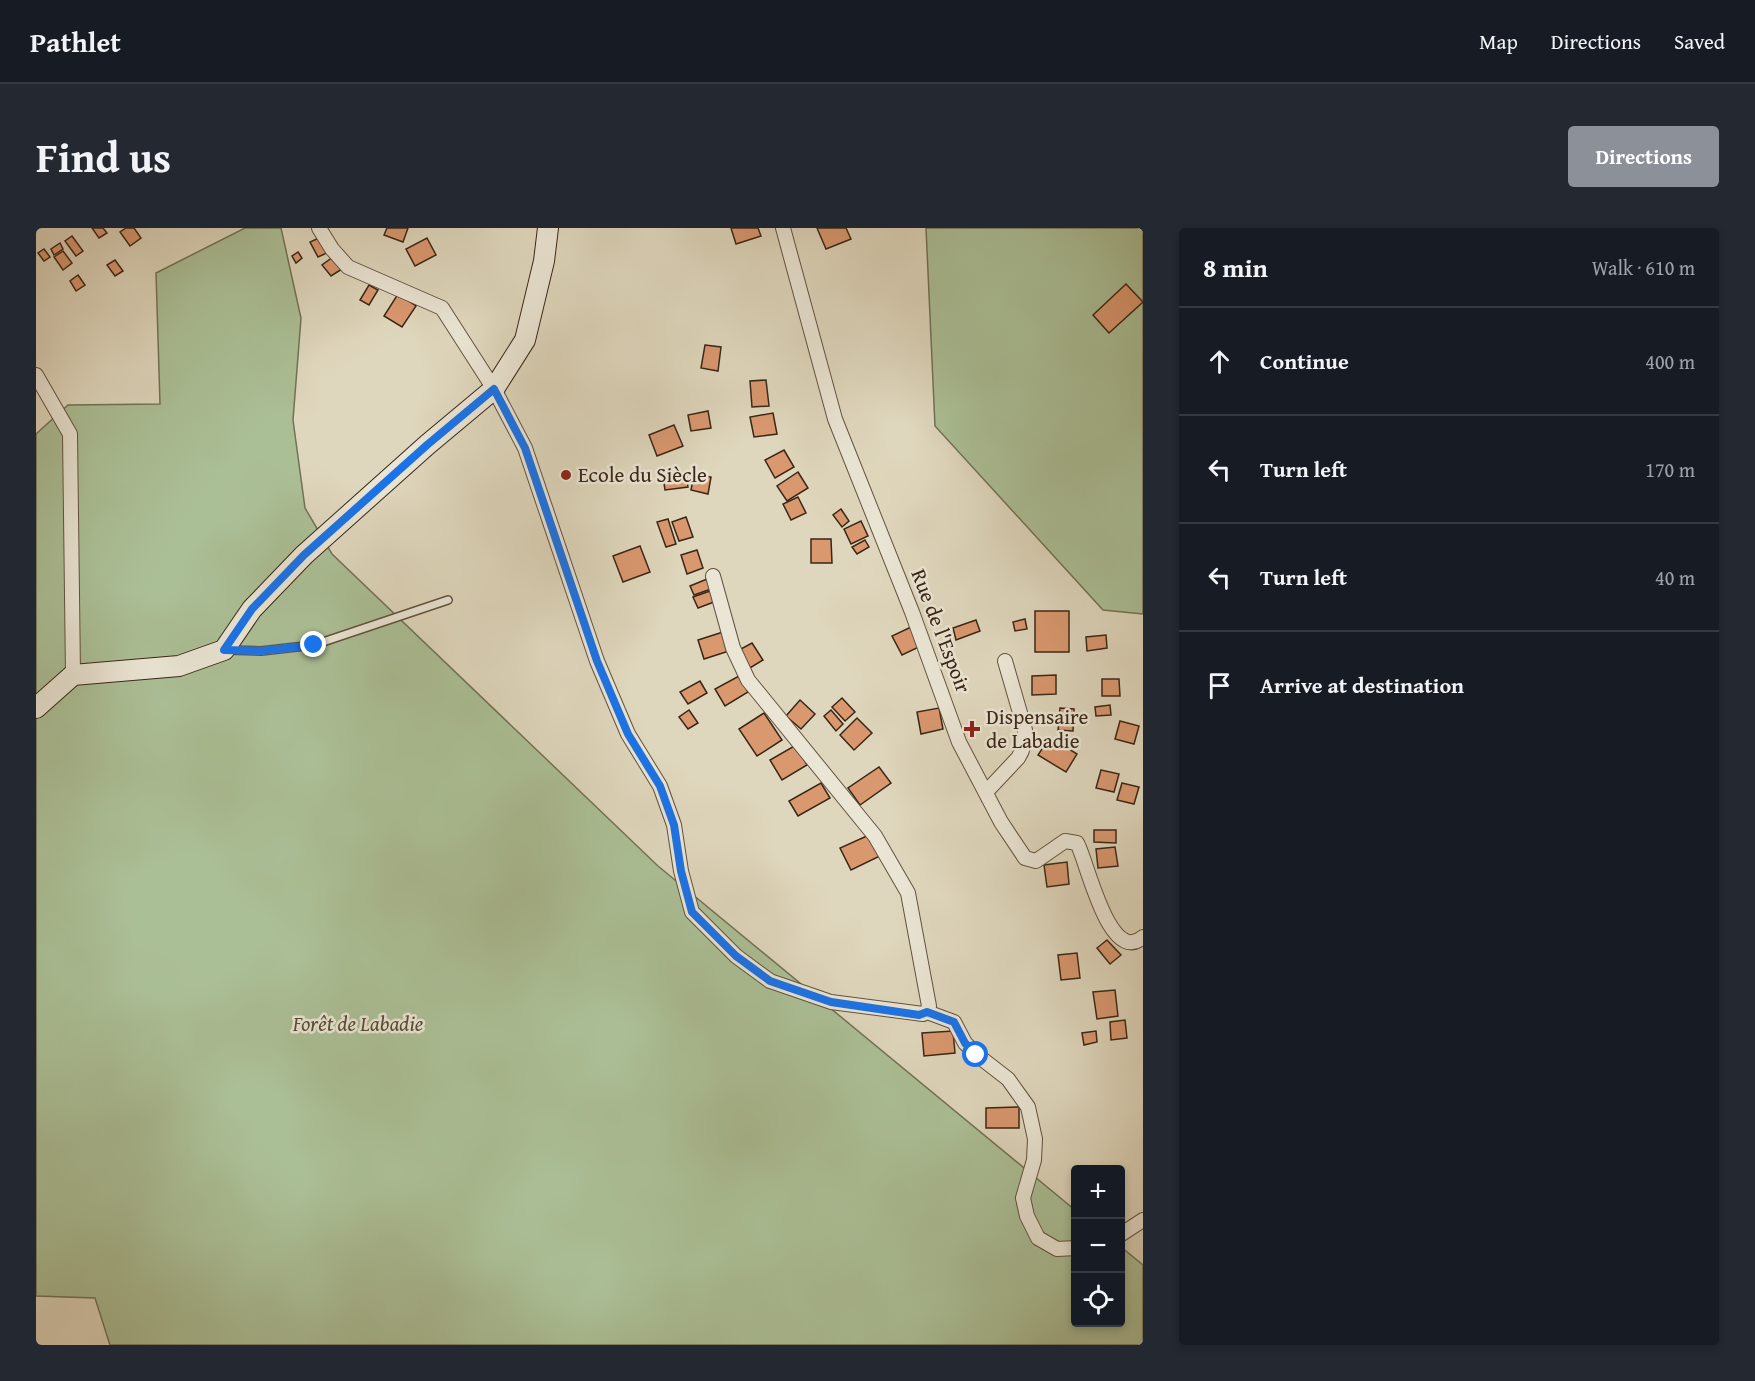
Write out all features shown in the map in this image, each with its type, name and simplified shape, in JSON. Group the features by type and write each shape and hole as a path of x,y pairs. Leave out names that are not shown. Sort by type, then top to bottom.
{"street":[{"path":"319,228 332,249 348,267 442,308 494,389 525,448 601,672 628,734 660,786 674,825 681,871 692,912 736,956 770,981 831,1002 919,1015 927,1012 954,1022 965,1043 976,1055 1008,1079 1028,1107 1035,1139 1034,1160 1023,1198 1027,1216 1038,1238 1057,1249 1071,1248"},
{"path":"36,708 73,675 179,666 224,650 252,609 304,555 427,445 494,389 525,340 548,228"},
{"name":"Rue de l'Espoir","path":"783,228 835,419 912,612 959,742 1001,822 1025,858 1038,859 1065,840 1077,843 1102,911 1116,935 1131,942 1143,937"},
{"path":"36,375 70,434 73,675"},
{"path":"713,576 733,648 748,680 875,836 908,893 929,1006 927,1012"},
{"path":"986,792 1018,758 1025,738 1025,730 1005,661"},
{"path":"1125,1232 1143,1220"}],"lane":[{"path":"224,650 261,651 314,645 448,600"}],"green space":[{"name":"Forêt de Labadie","path":"245,228 281,228 301,318 293,420 305,508 332,554 658,866 1071,1207 1071,1327 1125,1327 1125,1250 1143,1265 1143,1345 110,1345 95,1298 36,1296 36,434 68,405 160,404 156,273"},
{"path":"926,228 1143,228 1143,614 1103,610 935,426"}],"building":[{"path":"92,228 103,228 107,233 99,238"},
{"path":"126,228 134,228 141,238 130,246 120,232"},
{"path":"387,228 408,228 403,242 384,235"},
{"path":"731,228 758,228 761,236 736,244"},
{"path":"817,228 846,228 851,239 826,249"},
{"path":"72,236 83,251 76,256 65,241"},
{"path":"321,237 329,252 318,257 310,242"},
{"path":"427,238 436,255 415,266 406,249"},
{"path":"60,243 63,249 54,255 51,249"},
{"path":"44,249 50,257 44,261 38,253"},
{"path":"63,251 72,263 63,270 54,257"},
{"path":"298,252 302,258 296,263 292,256"},
{"path":"333,257 342,269 331,276 322,265"},
{"path":"115,260 123,271 115,276 107,265"},
{"path":"78,275 85,285 76,291 70,281"},
{"path":"1126,284 1143,302 1109,333 1093,315"},
{"path":"369,285 378,290 369,305 360,300"},
{"path":"398,294 416,306 402,327 384,316"},
{"path":"705,345 721,347 718,371 701,368"},
{"path":"766,380 769,406 752,407 750,381"},
{"path":"708,411 711,428 691,431 688,415"},
{"path":"773,413 777,434 754,437 750,417"},
{"path":"674,425 683,446 657,456 649,435"},
{"path":"784,450 794,467 775,478 765,460"},
{"path":"798,472 808,488 787,501 777,486"},
{"path":"686,473 688,487 665,490 663,477"},
{"path":"694,474 711,477 708,494 691,490"},
{"path":"798,497 806,513 791,520 783,504"},
{"path":"841,509 849,521 842,527 833,515"},
{"path":"686,517 693,537 679,541 672,522"},
{"path":"668,519 676,544 666,547 657,522"},
{"path":"861,521 868,536 851,544 844,529"},
{"path":"811,539 831,539 832,563 811,563"},
{"path":"865,540 869,547 857,554 852,547"},
{"path":"640,546 650,572 623,582 613,556"},
{"path":"697,550 703,568 687,574 681,555"},
{"path":"707,579 711,589 694,595 690,586"},
{"path":"710,591 714,602 698,608 693,597"},
{"path":"1035,611 1069,611 1069,652 1035,652"},
{"path":"1025,619 1027,629 1015,631 1013,622"},
{"path":"976,620 980,631 956,640 953,628"},
{"path":"911,627 921,646 902,655 892,636"},
{"path":"723,632 729,651 704,659 698,640"},
{"path":"1106,635 1107,648 1087,651 1086,637"},
{"path":"752,643 763,660 750,668 739,650"},
{"path":"1056,675 1056,694 1032,695 1032,676"},
{"path":"739,676 748,692 725,706 715,689"},
{"path":"1102,679 1119,679 1120,696 1102,696"},
{"path":"700,681 707,693 688,704 680,692"},
{"path":"842,698 855,712 845,721 832,707"},
{"path":"800,700 815,714 801,729 786,716"},
{"path":"1110,705 1111,715 1096,716 1095,707"},
{"path":"939,708 943,729 921,734 917,712"},
{"path":"1060,708 1074,709 1073,731 1058,730"},
{"path":"689,710 698,723 688,729 679,717"},
{"path":"831,710 843,724 836,731 824,716"},
{"path":"764,713 782,740 757,756 739,729"},
{"path":"857,718 872,733 854,750 840,735"},
{"path":"1120,721 1139,726 1134,744 1115,739"},
{"path":"1050,737 1077,754 1066,772 1038,755"},
{"path":"796,745 807,765 782,780 770,760"},
{"path":"879,767 891,783 860,805 848,788"},
{"path":"1101,770 1119,774 1114,792 1096,788"},
{"path":"821,783 830,798 798,816 789,801"},
{"path":"1122,783 1139,787 1134,804 1117,800"},
{"path":"1094,830 1116,830 1116,843 1094,842"},
{"path":"869,835 880,856 851,870 840,848"},
{"path":"1115,847 1118,866 1098,868 1096,849"},
{"path":"1067,862 1069,884 1047,887 1044,865"},
{"path":"1107,940 1121,955 1110,964 1097,948"},
{"path":"1077,953 1080,978 1061,980 1058,955"},
{"path":"1115,990 1118,1016 1097,1019 1093,992"},
{"path":"1125,1020 1127,1038 1111,1040 1110,1022"},
{"path":"953,1031 955,1053 924,1056 922,1033"},
{"path":"1096,1031 1097,1042 1084,1045 1082,1033"},
{"path":"1019,1107 1019,1128 986,1128 986,1108"}],"place":[{"name":"Ecole du Siècle","path":"566,475"},
{"name":"Dispensaire de Labadie","path":"972,729"}],"route":[{"path":"314,645 261,651 224,650 252,609 304,555 427,445 494,389 525,448 597,661 628,734 660,786 674,825 681,871 692,912 736,956 770,981 831,1002 919,1015 927,1012 954,1022 965,1043 976,1055"}]}
